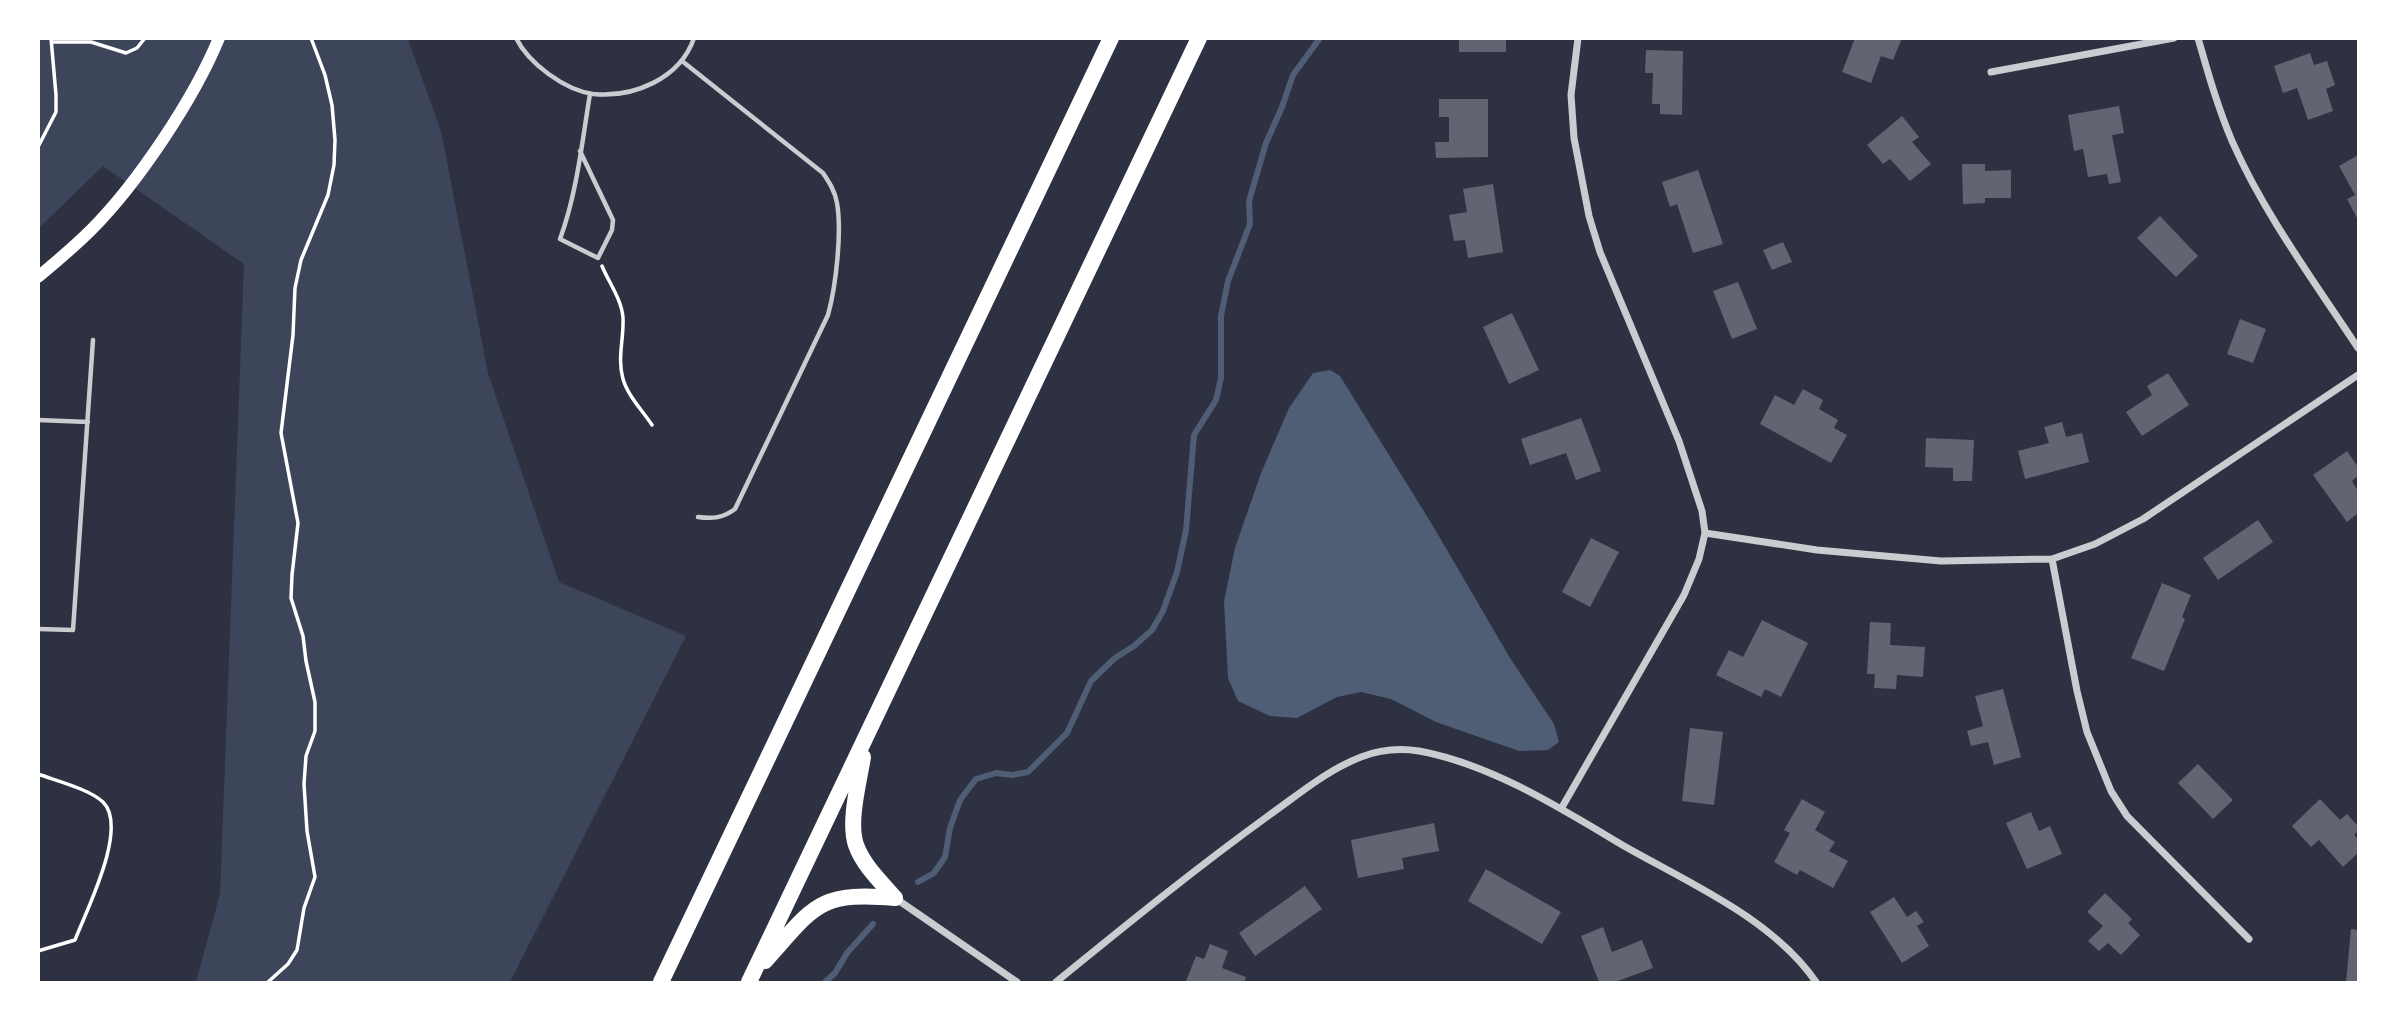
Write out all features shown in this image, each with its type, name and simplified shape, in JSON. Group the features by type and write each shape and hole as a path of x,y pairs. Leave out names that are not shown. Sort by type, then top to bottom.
{"highway":[{"path":"661,982 1111,38"},
{"path":"751,979 1200,38"},
{"path":"865,741 853,831 862,857 895,898"},
{"path":"751,979 811,911 824,902 859,895 895,898"}],"main road":[{"path":"38,277 92,230 122,194 186,101 219,38"}],"street":[{"path":"1561,809 1684,594 1699,559 1705,533 1702,511 1679,441 1600,252 1589,216 1574,138 1571,95 1578,38"},
{"path":"1991,72 2174,38"},
{"path":"2198,38 2232,141 2254,185 2358,348"},
{"path":"1705,533 1817,550 1941,561 2052,559 2095,544 2143,519 2358,375"},
{"path":"2052,559 2087,732 2111,791 2127,816 2249,939"},
{"path":"1056,982 1184,878 1330,772 1363,756 1387,750 1417,751 1485,771 1561,809 1736,910 1792,953 1816,982"},
{"path":"895,898 1017,982"}],"lane":[{"path":"516,38 542,70 561,82 590,94 619,94 645,88 682,61 694,38"},
{"path":"682,61 823,173 832,186 838,218 835,283 828,315 736,509 726,516 713,519 698,517"},
{"path":"580,151 613,220 612,230 598,258 560,239 567,220 590,94"},
{"path":"38,629 73,630 93,340"},
{"path":"38,420 88,422"}],"path":[{"path":"97,44 100,38"},
{"path":"38,147 55,112 52,40 97,44 126,53 137,48 145,38"},
{"path":"268,982 288,964 297,950 304,908 316,877 307,831 304,784 306,756 315,731 316,702 303,636 291,598 298,523 281,433 293,335 295,288 301,260 328,195 334,165 332,105 325,75 311,38"},
{"path":"598,258 620,303 623,317 620,364 623,380 628,392 652,425"},
{"path":"38,774 94,795 105,804 112,831 108,853 75,940 38,951"}],"shaded area":[{"path":"39,39 408,39 441,131 488,373 559,582 686,636 510,982 196,982 220,894 244,264 103,166 39,228"},
{"path":"1330,370 1340,376 1433,526 1510,658 1554,724 1559,742 1548,750 1519,751 1436,722 1391,699 1361,692 1337,697 1297,718 1270,716 1238,701 1228,678 1224,601 1235,548 1261,473 1289,408 1313,373"}],"building":[{"path":"1459,38 1506,38 1506,52 1459,52"},
{"path":"1855,38 1902,38 1893,60 1881,56 1871,83 1842,72"},
{"path":"1646,50 1683,51 1682,115 1660,114 1660,104 1652,104 1653,73 1645,73"},
{"path":"2310,53 2314,65 2327,61 2335,85 2326,89 2333,111 2308,120 2297,88 2283,93 2274,66"},
{"path":"1439,99 1488,99 1488,157 1436,158 1435,142 1449,142 1449,117 1439,117"},
{"path":"2119,106 2124,133 2112,135 2121,182 2109,184 2107,174 2088,177 2083,149 2074,151 2068,115"},
{"path":"1902,116 1919,137 1912,142 1931,164 1910,181 1890,159 1883,164 1867,145"},
{"path":"2358,155 2358,220 2347,199 2355,195 2339,166"},
{"path":"1962,164 1985,164 1985,171 2011,170 2011,198 1985,198 1985,203 1963,204"},
{"path":"1698,170 1723,244 1693,253 1677,204 1670,207 1662,182"},
{"path":"1493,184 1503,252 1468,258 1465,240 1454,241 1449,215 1467,212 1463,189"},
{"path":"2160,216 2198,256 2176,277 2137,238"},
{"path":"1783,242 1792,262 1772,270 1763,250"},
{"path":"1738,282 1757,329 1732,339 1713,291"},
{"path":"1512,313 1539,370 1509,384 1483,327"},
{"path":"2240,319 2266,329 2253,363 2227,354"},
{"path":"2168,373 2189,405 2142,436 2126,412 2152,395 2147,386"},
{"path":"1803,389 1823,400 1819,409 1838,420 1834,428 1847,435 1831,463 1760,424 1775,395 1794,405"},
{"path":"1581,418 1601,471 1576,480 1566,453 1530,465 1521,439"},
{"path":"2062,422 2066,437 2082,433 2089,462 2025,479 2018,451 2049,443 2044,427"},
{"path":"1926,438 1974,440 1972,481 1953,481 1953,468 1925,467"},
{"path":"2347,451 2358,467 2358,476 2352,481 2358,491 2358,513 2347,522 2313,475"},
{"path":"2258,520 2273,542 2218,580 2203,558"},
{"path":"1591,538 1619,552 1590,607 1562,592"},
{"path":"2162,583 2191,595 2182,617 2185,619 2164,671 2131,658"},
{"path":"1762,620 1808,643 1781,697 1765,689 1761,697 1716,675 1729,650 1743,657"},
{"path":"1870,622 1891,623 1890,645 1925,647 1923,677 1897,675 1896,689 1874,688 1875,674 1867,674"},
{"path":"2003,689 2021,757 1994,765 1988,742 1971,746 1967,731 1983,726 1975,696"},
{"path":"1690,728 1723,732 1714,805 1682,801"},
{"path":"2198,764 2233,800 2213,819 2178,783"},
{"path":"1802,799 1825,812 1815,830 1835,842 1829,851 1848,861 1833,888 1800,870 1797,875 1774,862 1790,833 1784,830"},
{"path":"2320,799 2340,820 2347,814 2358,826 2354,835 2358,839 2358,853 2343,867 2319,840 2311,847 2292,826"},
{"path":"2031,812 2039,831 2050,826 2062,854 2027,869 2006,823"},
{"path":"1434,823 1439,851 1402,858 1404,869 1358,878 1351,840"},
{"path":"1486,869 1561,912 1542,944 1468,901"},
{"path":"1305,886 1322,909 1255,956 1239,933"},
{"path":"2105,893 2132,919 2128,923 2140,935 2121,955 2108,943 2099,951 2088,941 2103,926 2087,912"},
{"path":"1894,897 1907,917 1916,911 1924,922 1917,926 1929,946 1902,963 1870,912"},
{"path":"1603,927 1612,952 1642,940 1653,968 1615,982 1599,982 1581,936"},
{"path":"2351,929 2358,930 2358,982 2346,982"},
{"path":"1210,944 1228,951 1222,968 1246,977 1244,982 1186,981 1196,956 1204,959"}],"waterway":[{"path":"918,882 934,873 945,857 950,828 960,800 976,779 996,773 1012,775 1028,772 1067,733 1091,681 1115,658 1152,630 1163,611 1177,572 1186,530 1194,435 1216,400 1221,378 1221,316 1228,281 1250,224 1249,201 1266,143 1293,75 1320,38"},
{"path":"825,982 873,924"}]}
